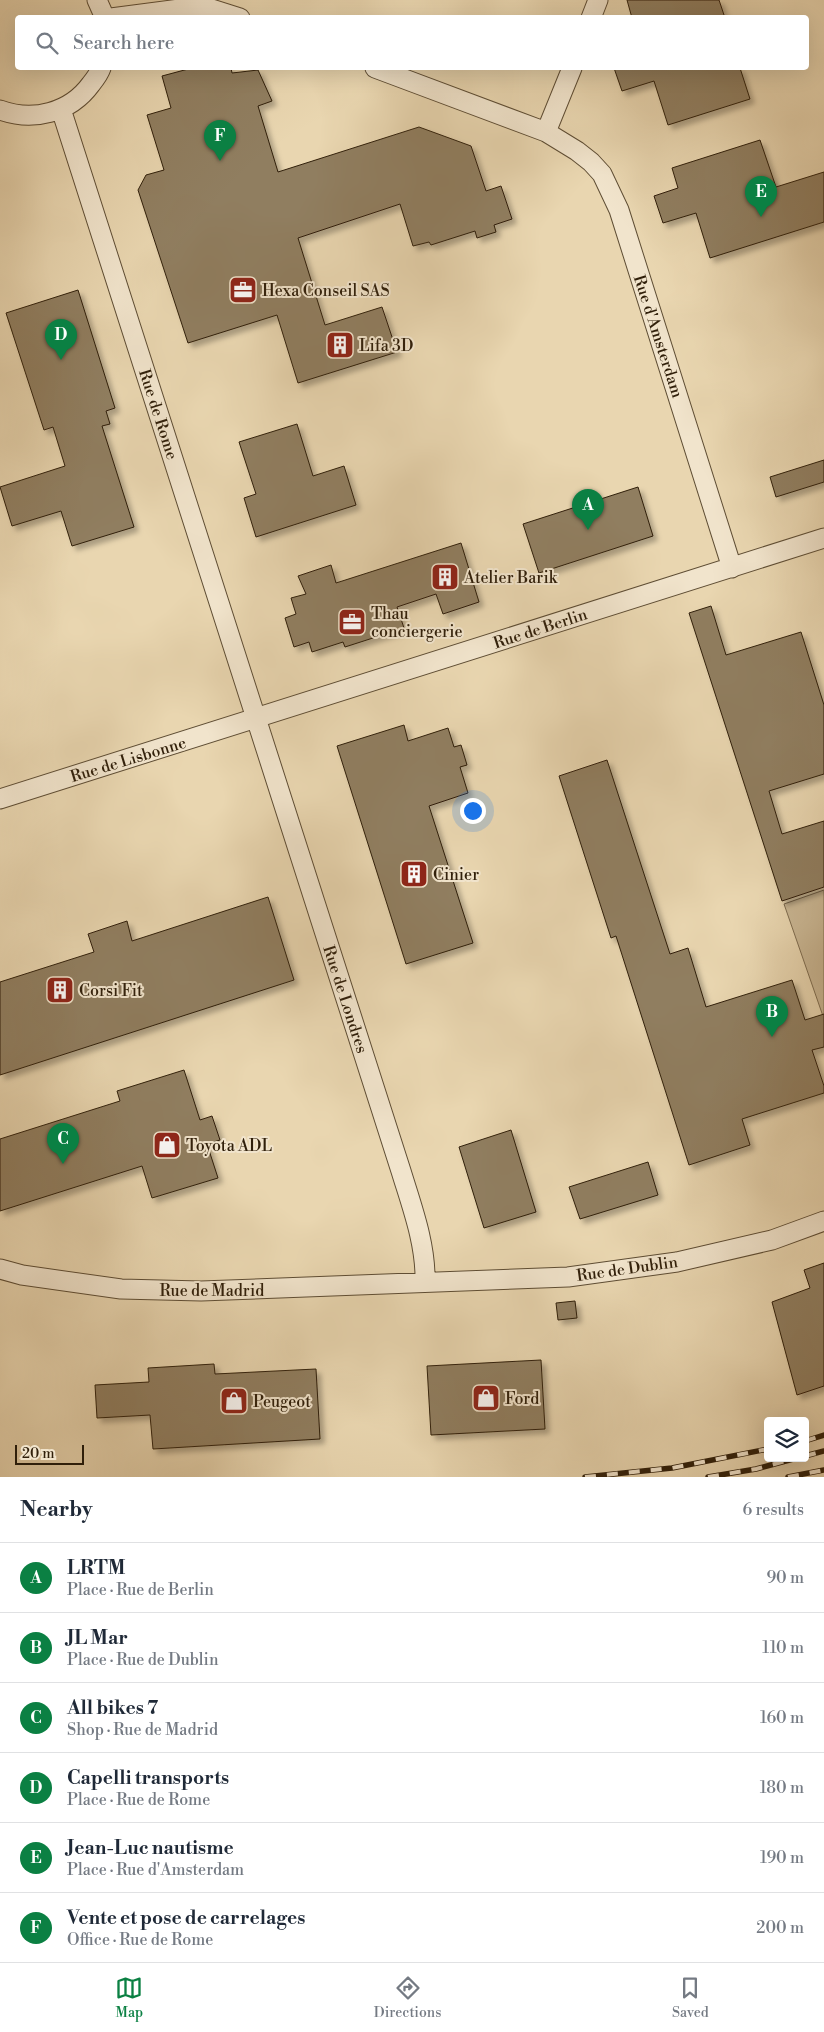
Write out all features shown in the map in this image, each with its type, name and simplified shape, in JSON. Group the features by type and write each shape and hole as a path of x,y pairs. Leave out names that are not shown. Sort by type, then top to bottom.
{"street":[{"path":"97,0 104,15"},
{"path":"592,15 598,0"},
{"path":"134,15 202,6 230,15"},
{"path":"0,110 12,115 37,116 61,110 83,94 100,70"},
{"name":"Rue d'Amsterdam","path":"380,70 546,132 577,151 602,174 619,210 732,568"},
{"path":"546,132 571,70"},
{"name":"Rue de Rome","path":"61,110 257,718"},
{"name":"Rue de Berlin","path":"257,718 824,538"},
{"name":"Rue de Lisbonne","path":"0,799 257,718"},
{"name":"Rue de Londres","path":"257,718 401,1170 419,1231 425,1268 425,1282"},
{"name":"Rue de Dublin","path":"425,1282 568,1277 676,1262 772,1240 824,1220"},
{"name":"Rue de Madrid","path":"0,1269 22,1275 121,1289 202,1291 425,1282"}],"shaded area":[{"path":"824,890 824,1019 784,904"}],"building":[{"path":"627,0 719,0 724,15 631,15"},
{"path":"184,70 231,70 232,73 258,70 272,101 258,106 278,172 419,127 471,146 486,191 501,186 512,219 494,225 496,232 477,238 475,231 431,245 429,242 413,246 400,204 298,238 325,325 382,307 397,352 298,383 277,315 188,343 138,190 146,175 164,170 147,115 171,108 162,76"},
{"path":"615,70 741,70 750,99 668,125 654,81 622,91"},
{"path":"760,140 776,187 824,172 824,222 710,258 696,213 663,223 654,196 678,188 672,168"},
{"path":"78,290 115,408 106,411 110,424 102,426 134,527 72,546 61,511 12,526 0,487 65,466 53,427 44,430 6,313"},
{"path":"297,424 313,476 344,466 356,505 256,537 244,498 256,494 239,442"},
{"path":"824,460 824,482 776,497 770,477"},
{"path":"638,487 653,536 539,573 523,524"},
{"path":"461,543 479,602 443,614 436,594 397,607 404,628 345,647 343,642 312,652 309,642 294,647 285,618 296,614 291,598 306,594 298,576 331,565 336,583"},
{"path":"711,606 726,655 801,632 824,705 824,774 769,791 782,834 824,821 824,887 782,901 689,613"},
{"name":"Cinier","path":"404,725 408,741 448,728 454,747 461,745 467,765 460,767 468,793 429,806 473,943 406,964 337,746"},
{"path":"607,760 670,954 688,948 706,1007 792,980 805,1020 824,1014 824,1047 812,1050 824,1086 824,1093 742,1119 750,1145 689,1165 616,936 611,938 559,776"},
{"name":"Corsi Fit","path":"268,897 294,980 0,1075 0,982 94,952 88,934 127,921 132,941"},
{"path":"184,1070 200,1120 212,1116 220,1140 207,1144 218,1178 152,1198 142,1166 0,1211 0,1139 120,1101 117,1091"},
{"path":"511,1130 536,1212 484,1228 459,1147"},
{"path":"648,1162 658,1195 580,1219 569,1187"},
{"path":"824,1263 824,1386 797,1395 772,1302 810,1288 804,1270"},
{"path":"575,1301 577,1318 558,1320 556,1303"},
{"name":"Ford","path":"541,1360 545,1429 431,1435 427,1366"},
{"name":"Peugeot","path":"214,1364 215,1374 316,1369 320,1439 153,1449 150,1415 97,1418 95,1385 149,1382 148,1368"}],"railway":[{"path":"809,1440 824,1435"},
{"path":"585,1477 672,1468 764,1450"},
{"path":"809,1455 824,1451"},
{"path":"708,1477 756,1469 782,1462"},
{"path":"788,1477 824,1470"}],"place":[{"name":"Vente et pose de carrelages","path":"220,161"},
{"name":"Jean-Luc nautisme","path":"761,217"},
{"name":"Hexa Conseil SAS","path":"243,290"},
{"name":"Lifa 3D","path":"340,345"},
{"name":"Capelli transports","path":"61,360"},
{"name":"LRTM","path":"588,530"},
{"name":"Atelier Barik","path":"445,577"},
{"name":"Thau conciergerie","path":"352,622"},
{"name":"Cinier","path":"414,874"},
{"name":"Corsi Fit","path":"60,990"},
{"name":"JL Mar","path":"772,1037"},
{"name":"Toyota ADL","path":"167,1145"},
{"name":"All bikes 7","path":"63,1164"},
{"name":"Ford","path":"486,1398"},
{"name":"Peugeot","path":"234,1401"}]}
